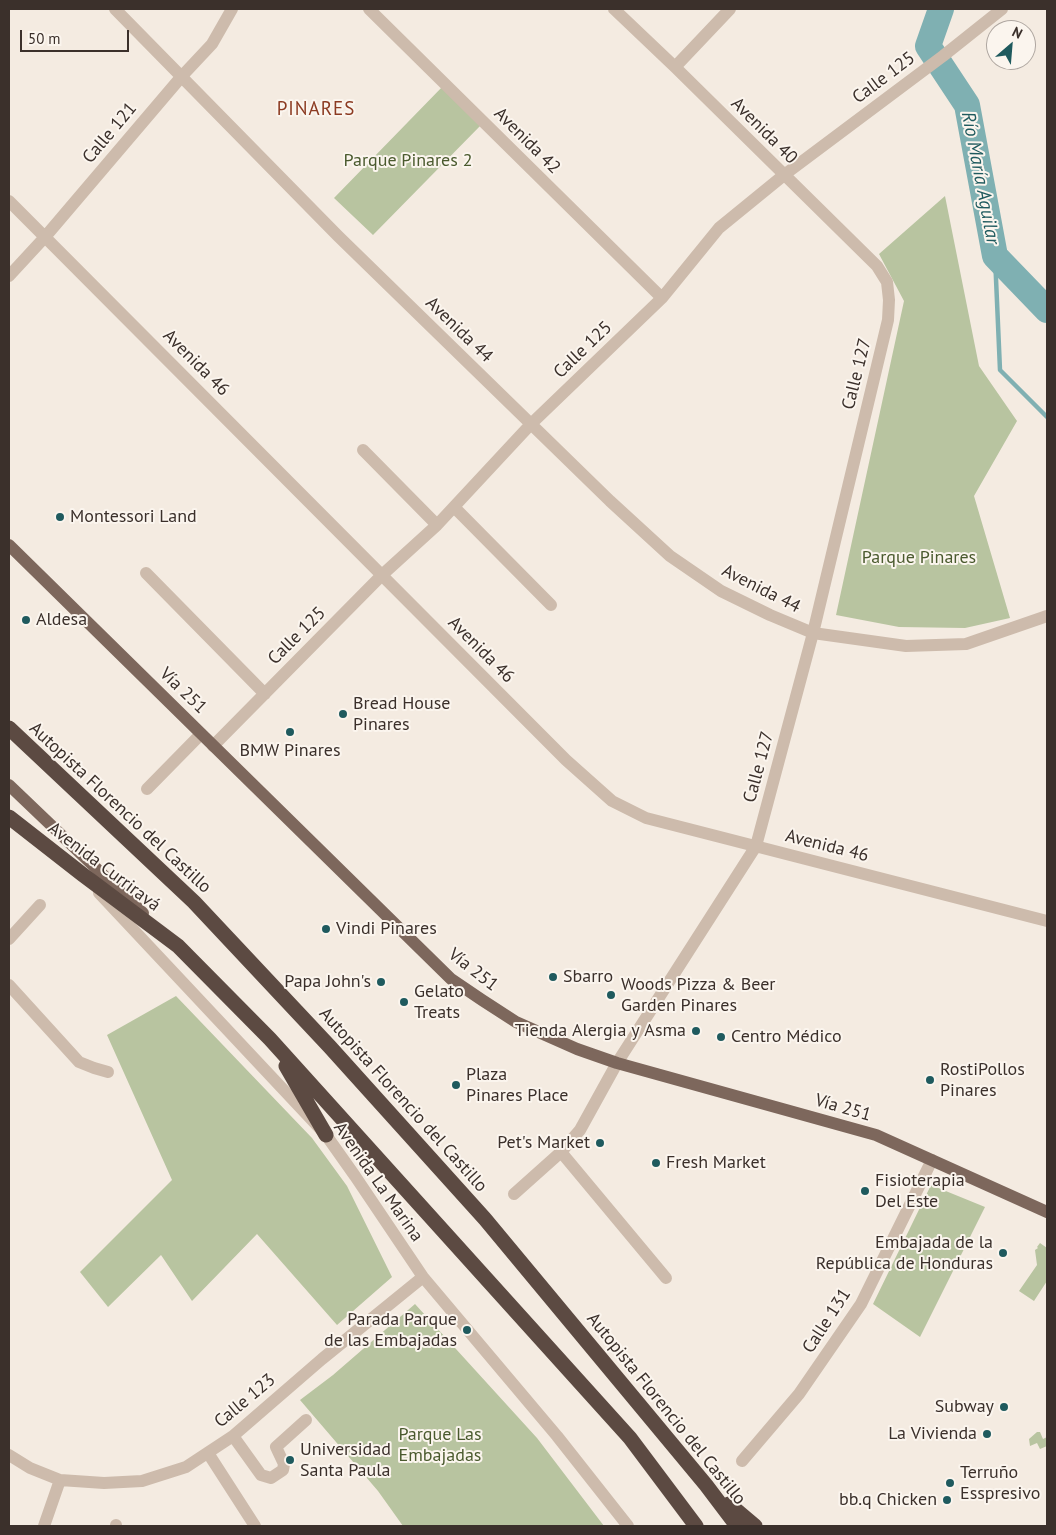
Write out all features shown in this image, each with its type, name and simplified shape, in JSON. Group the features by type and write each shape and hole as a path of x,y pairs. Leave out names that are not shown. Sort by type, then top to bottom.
{"highway":[{"name":"Autopista Florencio del Castillo","path":"9,728 194,902 330,1047 485,1219 706,1485 737,1526"},
{"name":"Avenida Curriravá","path":"9,817 178,946"},
{"path":"178,946 270,1039 630,1438 696,1526"},
{"path":"270,1039 326,1135"},
{"path":"706,1485 754,1526"}],"main road":[{"name":"Vía 251","path":"9,545 451,979 516,1022 577,1049 617,1064 876,1135 1047,1212"},
{"path":"9,785 178,946"}],"street":[{"name":"Avenida 44","path":"115,9 338,236 610,501 670,556 721,591 813,633 906,646 966,644 1047,616"},
{"name":"Calle 121","path":"9,276 182,76 212,44 232,9"},
{"name":"Avenida 42","path":"369,9 662,298"},
{"name":"Avenida 40","path":"614,9 877,266 887,282"},
{"path":"675,67 730,9"},
{"name":"Calle 125","path":"213,746 382,575 437,525 531,424 662,298 719,228 784,175 943,56 1002,9"},
{"name":"Avenida 46","path":"9,201 566,760 612,801 646,818 1047,922"},
{"name":"Calle 127","path":"514,1194 561,1152 580,1130 617,1064 756,846 813,633 888,320 889,300 887,282"},
{"path":"363,450 437,525"},
{"path":"454,507 551,604"},
{"path":"146,573 265,694"},
{"path":"147,789 201,734"},
{"name":"Avenida La Marina","path":"82,874 326,1135 423,1276 557,1436 628,1526"},
{"path":"9,939 40,905"},
{"path":"9,985 79,1062 108,1072"},
{"path":"561,1152 666,1278"},
{"name":"Calle 131","path":"742,1461 799,1394 861,1304 932,1160"},
{"name":"Calle 123","path":"9,1455 30,1468 60,1480 104,1484 142,1481 186,1467 233,1436 322,1359 423,1276"},
{"path":"233,1436 261,1475 271,1478 283,1470 284,1464 276,1447 306,1420"},
{"path":"208,1453 255,1526"},
{"path":"44,1526 60,1480"}],"green space":[{"name":"Parque Pinares 2","path":"444,85 483,123 373,235 334,198"},
{"name":"Parque Pinares","path":"945,196 979,366 1017,421 974,496 1010,618 965,628 899,627 836,615 904,301 879,254"},
{"path":"176,996 312,1138 347,1186 392,1277 337,1325 257,1234 192,1301 161,1255 108,1307 80,1272 172,1180 107,1035"},
{"path":"931,1185 985,1207 920,1337 873,1304"},
{"path":"1040,1243 1047,1248 1047,1281 1034,1301 1019,1291 1037,1265 1035,1250"},
{"name":"Parque Las Embajadas","path":"415,1304 537,1438 604,1526 403,1526 378,1491 300,1400 333,1375"},
{"path":"1037,1432 1040,1432 1043,1439 1047,1437 1047,1446 1040,1449 1037,1443 1030,1446 1029,1439"}],"waterway":[{"name":"Río María Aguilar","path":"941,9 928,46 967,105 995,256 1047,310"},
{"path":"995,256 1000,370 1047,417"}],"place":[{"name":"Montessori Land","path":"60,517"},
{"name":"Aldesa","path":"26,620"},
{"name":"Bread House Pinares","path":"343,714"},
{"name":"BMW Pinares","path":"290,732"},
{"name":"Vindi Pinares","path":"326,929"},
{"name":"Sbarro","path":"553,977"},
{"name":"Papa John's","path":"381,982"},
{"name":"Woods Pizza & Beer Garden Pinares","path":"611,995"},
{"name":"Gelato Treats","path":"404,1002"},
{"name":"Tienda Alergia y Asma","path":"696,1031"},
{"name":"Centro Médico","path":"721,1037"},
{"name":"RostiPollos Pinares","path":"930,1080"},
{"name":"Plaza Pinares Place","path":"456,1085"},
{"name":"Pet's Market","path":"600,1143"},
{"name":"Fresh Market","path":"656,1163"},
{"name":"Fisioterapia Del Este","path":"865,1191"},
{"name":"Embajada de la República de Honduras","path":"1003,1253"},
{"name":"Parada Parque de las Embajadas","path":"467,1330"},
{"name":"Subway","path":"1004,1407"},
{"name":"La Vivienda","path":"987,1434"},
{"name":"Universidad Santa Paula","path":"290,1460"},
{"name":"Terruño Esspresivo","path":"950,1483"},
{"name":"bb.q Chicken","path":"947,1500"}],"district":[{"name":"PINARES","path":"316,110"}]}
